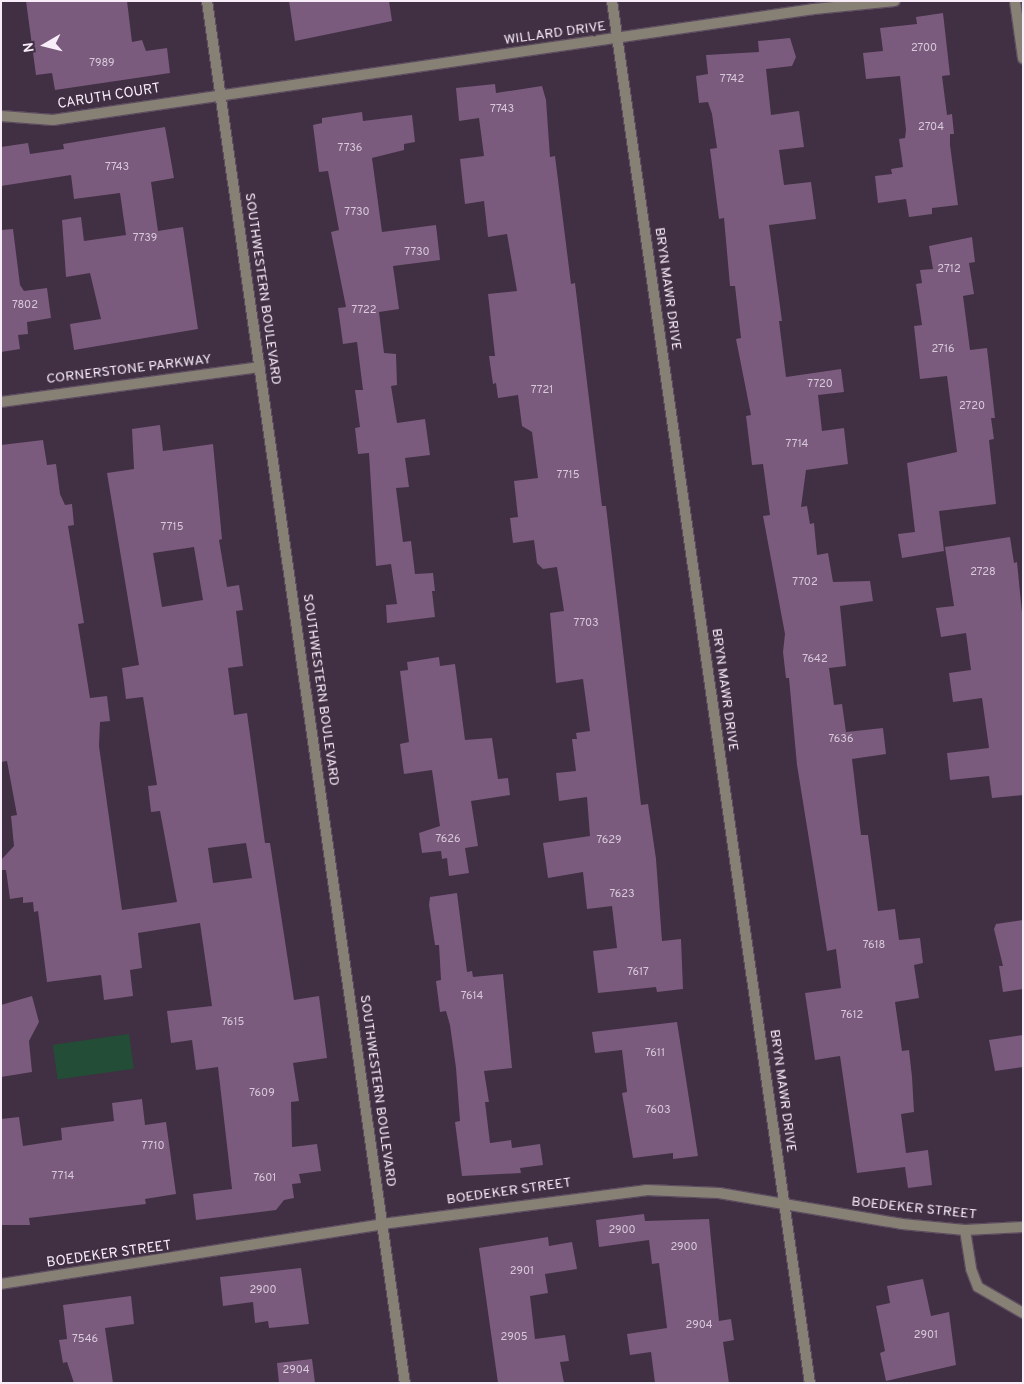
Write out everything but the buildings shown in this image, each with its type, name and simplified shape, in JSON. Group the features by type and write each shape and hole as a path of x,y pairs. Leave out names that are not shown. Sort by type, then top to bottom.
{"street":[{"name":"SOUTHWESTERN BOULEVARD","path":"207,1 405,1383"},
{"name":"BRYN MAWR DRIVE","path":"612,1 810,1383"},
{"name":"WILLARD DRIVE","path":"220,94 617,39 814,9 895,1"},
{"path":"1014,1 1023,58"},
{"name":"CARUTH COURT","path":"1,116 53,120 220,94"},
{"name":"CORNERSTONE PARKWAY","path":"1,402 260,367"},
{"name":"BOEDEKER STREET","path":"1,1284 382,1224 646,1190 719,1192 784,1202 837,1215 965,1230 1023,1227"},
{"path":"965,1230 970,1269 978,1287 1023,1313"}],"green space":[{"path":"129,1034 134,1069 58,1079 53,1045"}]}
